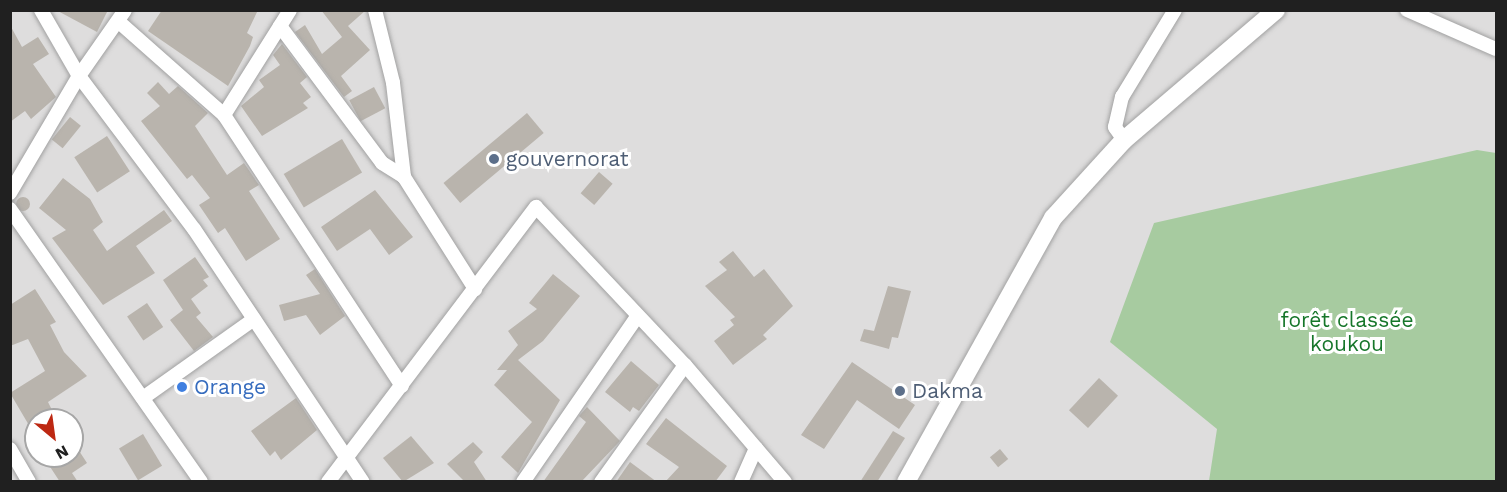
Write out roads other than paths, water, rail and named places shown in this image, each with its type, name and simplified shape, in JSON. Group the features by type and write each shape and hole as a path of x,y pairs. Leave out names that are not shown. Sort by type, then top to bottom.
{"street":[{"path":"41,10 79,76 254,319 345,461 363,482"},
{"path":"224,115 290,10"},
{"path":"375,10 393,83 404,177"},
{"path":"1124,140 1114,127 1122,97 1175,10"},
{"path":"906,482 1053,218 1124,140 1276,10"},
{"path":"1407,10 1497,49"},
{"path":"10,193 79,76 122,16 224,115 402,386"},
{"path":"280,26 382,163 404,177 475,289"},
{"path":"328,482 536,207 636,318 685,365 785,482"},
{"path":"10,209 201,482"},
{"path":"523,482 636,318"},
{"path":"143,398 254,319"},
{"path":"601,482 685,365"},
{"path":"741,482 756,448"},
{"path":"10,449 29,482"}],"place":[{"name":"gouvernorat","path":"494,159"},
{"name":"Orange","path":"182,387"},
{"name":"Dakma","path":"900,391"}],"park label":[{"name":"forêt classée koukou","path":"1347,332"}]}
